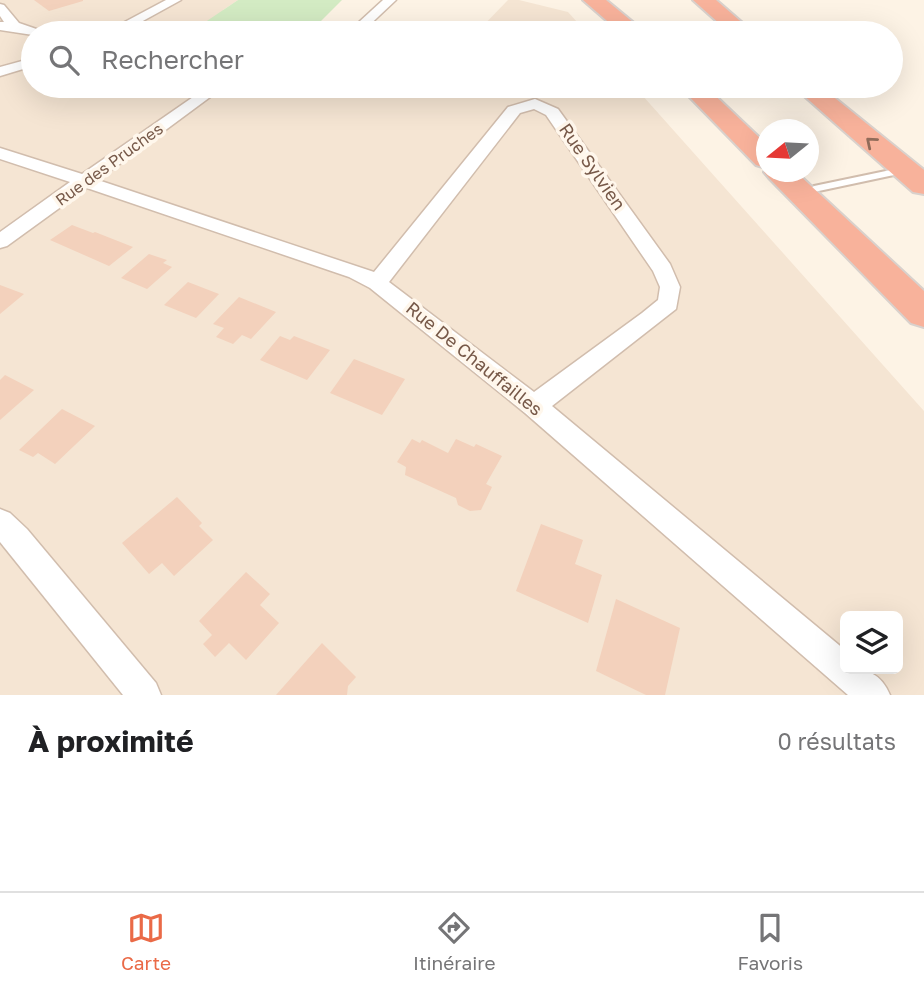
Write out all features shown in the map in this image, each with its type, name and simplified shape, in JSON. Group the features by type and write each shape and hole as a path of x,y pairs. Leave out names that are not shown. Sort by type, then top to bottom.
{"highway":[{"path":"593,0 630,21"},
{"path":"628,0 640,21"},
{"path":"708,4 729,21"},
{"path":"703,98 756,149"},
{"path":"725,98 756,131"},
{"path":"820,98 915,177"},
{"path":"789,182 924,313"},
{"path":"807,182 924,298"}],"street":[{"path":"134,21 175,0"},
{"path":"366,21 390,0"},
{"path":"0,8 7,26"},
{"path":"0,72 21,66"},
{"name":"Rue des Pruches","path":"0,242 201,98"},
{"name":"Rue Sylvien","path":"377,283 514,110 535,104 552,112 663,269 670,287 668,303 650,319 534,406"},
{"name":"Rue De Chauffailles","path":"0,153 356,272 377,283 534,406 873,695"},
{"path":"0,522 17,539 144,695"}],"lane":[{"path":"819,180 915,177"}],"shaded area":[{"path":"0,0 238,0 223,10 284,21 21,21 21,98 645,98 924,411 924,695 0,695"},
{"path":"508,0 519,0 568,12 576,21 488,21"}],"green space":[{"path":"238,0 342,0 321,21 207,21"}],"building":[{"path":"34,0 83,0 83,1 49,11"},
{"path":"72,225 133,247 109,266 50,240"},
{"path":"149,254 167,260 163,263 172,267 147,289 121,278"},
{"path":"188,282 219,294 196,318 164,305"},
{"path":"0,285 24,294 0,314"},
{"path":"239,297 276,312 251,339 242,335 233,344 216,337 224,328 213,324"},
{"path":"280,336 290,340 294,336 330,350 307,380 260,360"},
{"path":"354,359 405,379 382,415 330,393"},
{"path":"5,375 34,390 0,420 0,380"},
{"path":"62,409 95,426 55,464 38,453 33,457 19,450"},
{"path":"412,439 420,443 422,440 448,453 456,439 474,447 476,444 502,456 486,484 492,487 481,510 470,511 458,505 456,498 405,475 406,467 397,462"},
{"path":"177,497 202,523 199,526 213,540 174,576 162,563 149,574 122,543"},
{"path":"541,524 583,540 575,564 602,575 588,623 516,591"},
{"path":"246,572 270,594 260,605 279,623 246,660 229,643 215,657 203,644 212,635 199,621"},
{"path":"616,599 680,628 665,695 646,695 596,671"},
{"path":"322,643 356,677 348,686 347,695 276,695"}]}
